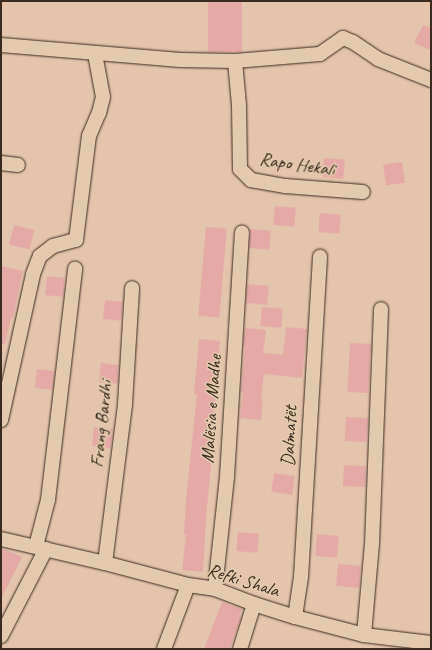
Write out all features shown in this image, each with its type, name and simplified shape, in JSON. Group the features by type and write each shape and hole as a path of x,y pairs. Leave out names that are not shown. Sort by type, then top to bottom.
{"street":[{"path":"1,45 95,54 235,61 320,54 343,38 353,42 378,59 431,80"},
{"path":"1,420 32,274 40,256 53,246 76,240 89,136 99,113 103,97 95,54"},
{"name":"Rapo Hekali","path":"235,61 239,105 240,169 251,180 285,186 363,192"},
{"path":"1,163 18,165"},
{"name":"Malësia e Madhe","path":"215,589 227,477 242,232"},
{"name":"Dalmatët","path":"295,617 301,577 320,257"},
{"path":"1,636 41,548 75,269"},
{"name":"Frang Bardhi","path":"106,563 124,404 132,288"},
{"path":"364,635 372,544 381,309"},
{"name":"Refki Shala","path":"1,539 106,563 188,585 215,589 254,604 295,617 364,635 406,644 431,643"},
{"path":"164,649 188,585"},
{"path":"240,649 254,604"}],"building":[{"path":"208,1 242,1 242,52 208,52"},
{"path":"423,25 431,28 431,50 414,43"},
{"path":"324,158 345,160 343,179 322,177"},
{"path":"402,162 405,183 386,185 383,165"},
{"path":"275,206 296,208 294,227 273,225"},
{"path":"320,213 341,215 339,234 318,232"},
{"path":"14,225 34,230 30,249 9,244"},
{"path":"206,227 227,229 219,317 198,316"},
{"path":"250,229 271,231 269,250 248,248"},
{"path":"1,266 23,271 13,318 11,318 5,344 1,344"},
{"path":"47,276 65,278 63,297 45,295"},
{"path":"247,284 269,286 267,305 245,303"},
{"path":"105,300 123,302 121,321 103,319"},
{"path":"262,307 283,309 281,328 260,326"},
{"path":"286,327 307,329 302,378 264,374 261,401 263,401 261,420 240,418 243,392 241,392 245,328 266,330 263,353 283,355"},
{"path":"199,339 220,341 214,412 216,412 206,518 203,572 182,570 186,535 184,534 186,499 197,394 194,394"},
{"path":"350,343 371,344 368,393 347,392"},
{"path":"101,363 119,365 117,384 99,382"},
{"path":"37,369 55,371 53,390 35,388"},
{"path":"346,417 368,418 367,442 345,441"},
{"path":"94,427 113,429 111,448 92,446"},
{"path":"344,465 366,466 365,487 343,486"},
{"path":"274,473 295,476 292,495 271,492"},
{"path":"238,532 259,534 257,553 236,551"},
{"path":"317,534 339,536 337,558 315,556"},
{"path":"1,548 22,557 1,599"},
{"path":"338,564 361,566 359,588 336,586"},
{"path":"222,602 242,609 239,616 241,617 233,640 229,649 204,649"}]}
